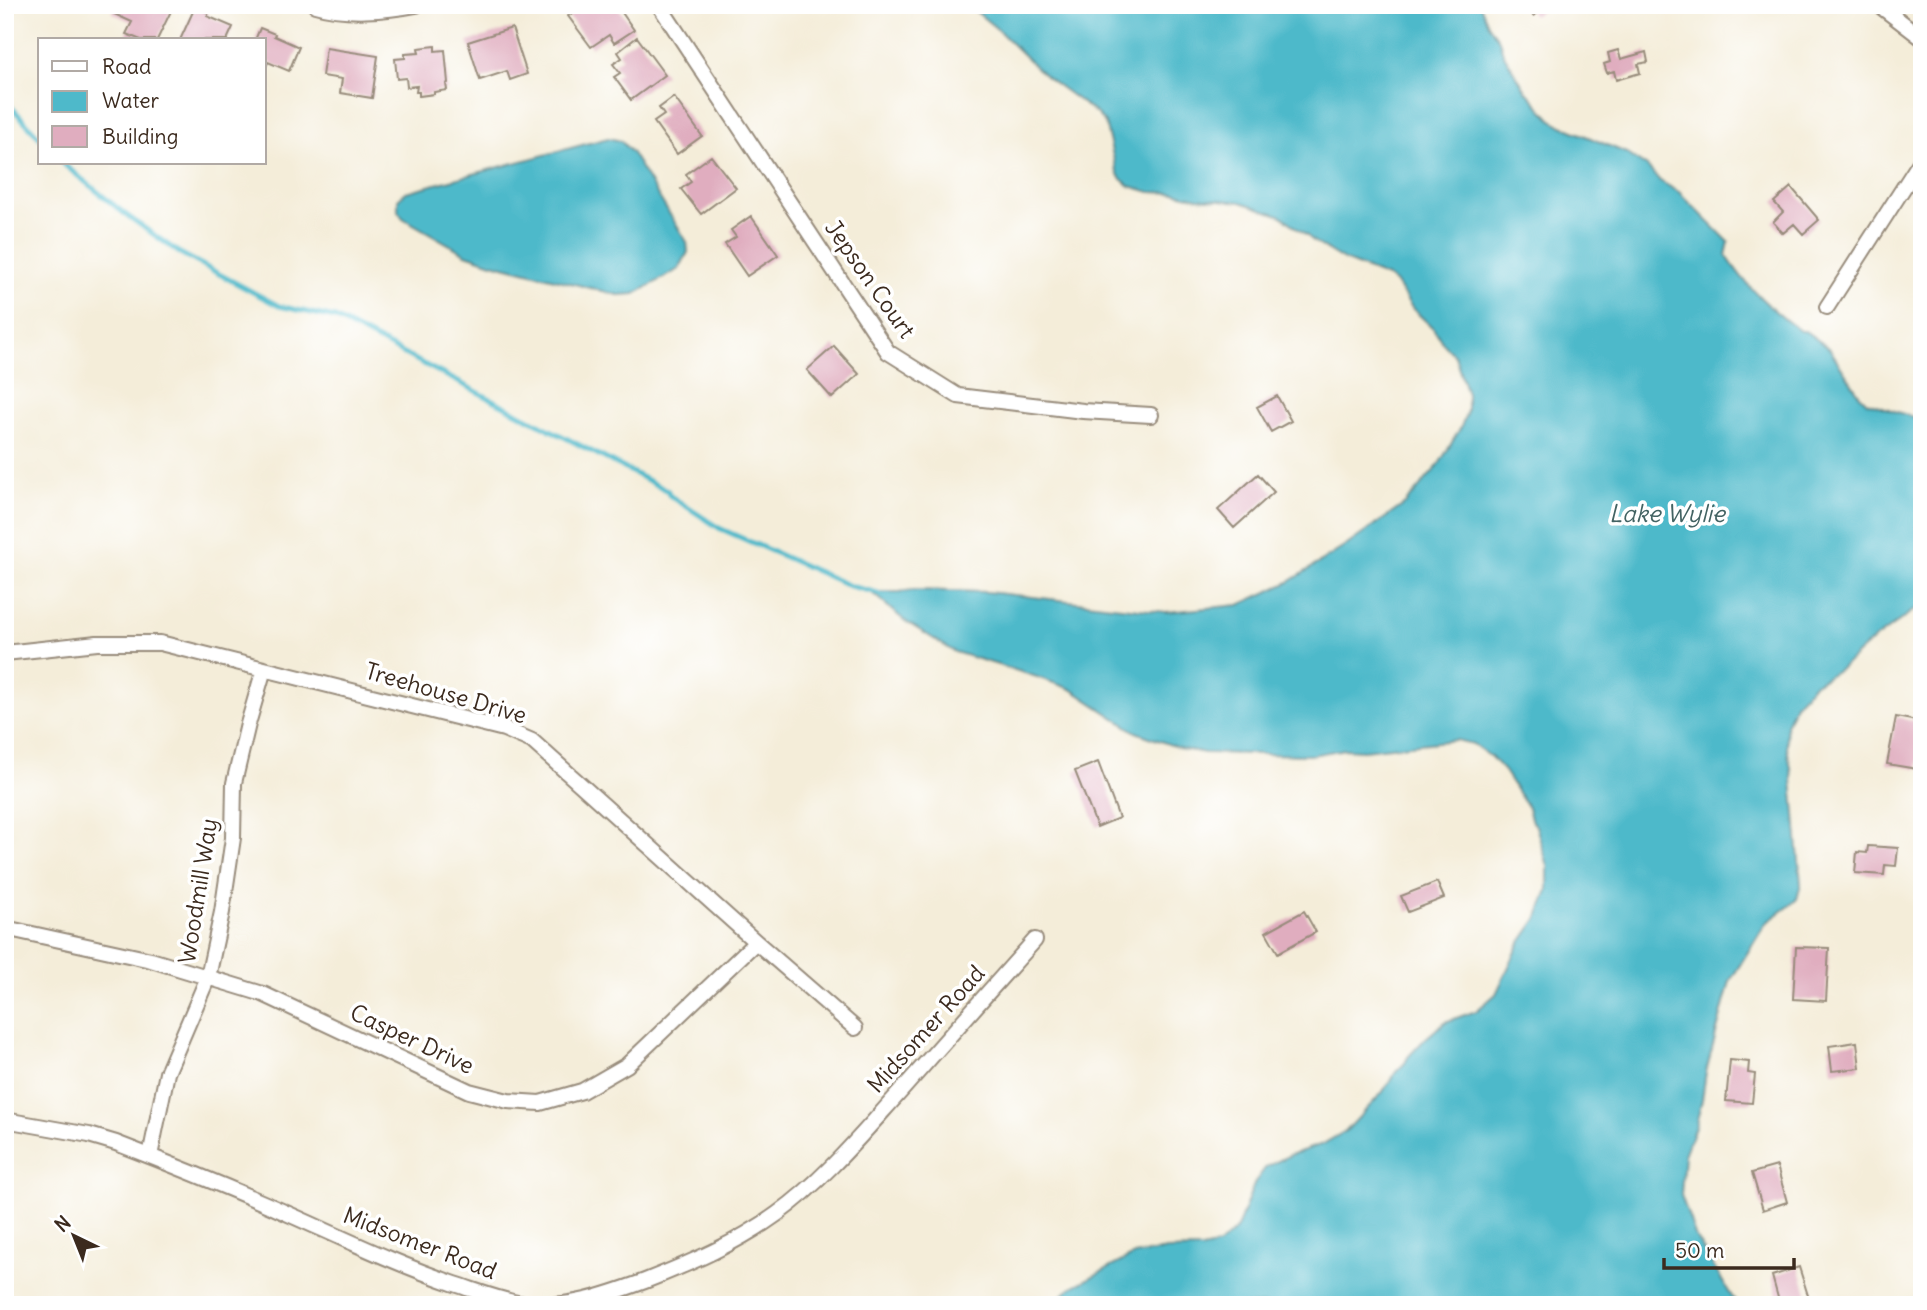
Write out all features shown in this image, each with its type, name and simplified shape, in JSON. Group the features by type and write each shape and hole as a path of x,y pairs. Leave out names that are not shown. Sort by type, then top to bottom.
{"street":[{"path":"315,5 330,10 394,10 416,5"},
{"name":"Jepson Court","path":"659,5 888,352 958,396 1083,411 1151,415"},
{"path":"1879,5 1922,38"},
{"path":"1827,307 1922,159"},
{"name":"Treehouse Drive","path":"5,653 97,643 160,643 504,729 532,741 855,1028"},
{"name":"Woodmill Way","path":"150,1156 167,1073 208,977 222,912 233,838 234,783 247,724 264,669"},
{"name":"Casper Drive","path":"5,928 151,960 263,994 469,1091 508,1101 540,1103 582,1091 627,1065 756,942"},
{"name":"Midsomer Road","path":"5,1120 89,1135 116,1143 292,1215 368,1250 495,1297 525,1304 557,1305 581,1301 613,1293 718,1250 776,1215 842,1156 1035,940"}],"water":[{"name":"Lake Wylie","path":"968,5 1480,5 1503,53 1526,91 1551,119 1626,153 1647,167 1660,181 1679,192 1729,242 1726,255 1751,287 1769,306 1800,331 1805,331 1829,348 1867,402 1922,420 1922,604 1868,644 1840,669 1815,683 1795,704 1786,725 1801,884 1797,899 1766,923 1730,981 1706,1072 1696,1124 1684,1155 1681,1195 1696,1238 1737,1305 1053,1305 1070,1288 1134,1255 1219,1245 1237,1228 1255,1182 1266,1167 1290,1155 1323,1144 1347,1130 1382,1093 1396,1072 1425,1039 1445,1022 1476,1011 1496,994 1519,945 1537,919 1548,890 1548,866 1528,808 1504,771 1473,744 1456,740 1363,750 1345,749 1311,755 1205,753 1182,749 1136,732 1071,689 955,652 905,621 871,592 987,592 1166,612 1239,605 1289,582 1405,504 1438,466 1461,427 1467,411 1467,394 1455,356 1433,328 1413,309 1395,282 1344,260 1316,243 1282,216 1241,202 1150,192 1130,186 1117,172 1105,123 1097,114 1045,76"},
{"path":"608,138 621,141 631,152 687,242 688,252 679,269 635,294 618,295 466,254 403,218 398,211 398,199 406,192"}],"building":[{"path":"116,5 173,7 158,38 136,38 126,34 132,22 112,13"},
{"path":"585,5 614,5 616,9 618,7 634,30 614,43 609,35 591,47 568,16"},
{"path":"1527,5 1553,5 1533,16"},
{"path":"195,7 209,13 207,16 233,27 228,38 181,38"},
{"path":"260,28 299,47 289,71 268,62 266,66 266,38 256,38"},
{"path":"512,28 527,74 510,80 507,71 480,80 468,42"},
{"path":"637,37 665,75 631,100 614,77 620,73 613,64 622,58 618,52"},
{"path":"435,46 435,51 445,50 447,90 419,96 419,92 416,92 417,86 407,87 406,78 397,79 395,59 405,58 405,54 419,53 418,48"},
{"path":"326,48 378,56 372,98 340,93 342,79 322,76"},
{"path":"1618,50 1621,59 1646,52 1648,62 1638,64 1640,73 1616,80 1614,71 1607,73 1604,64 1610,62 1608,53"},
{"path":"674,97 702,136 677,154 654,122 664,115 659,108"},
{"path":"711,156 736,188 701,214 681,189 691,182 686,174"},
{"path":"1791,187 1819,220 1803,234 1794,224 1783,233 1773,222 1783,212 1774,202"},
{"path":"751,216 778,255 747,276 725,244 736,237 731,230"},
{"path":"834,346 859,374 832,398 807,370"},
{"path":"1277,396 1291,421 1271,432 1257,407"},
{"path":"1258,474 1274,492 1234,528 1218,510"},
{"path":"1896,717 1922,722 1922,742 1917,769 1887,764"},
{"path":"1098,762 1119,818 1097,827 1075,771"},
{"path":"1868,846 1898,848 1896,866 1885,865 1884,875 1855,873 1857,852 1867,853"},
{"path":"1437,882 1444,898 1408,912 1401,896"},
{"path":"1304,911 1316,932 1278,953 1266,932"},
{"path":"1796,947 1829,948 1826,1001 1793,999"},
{"path":"1857,1042 1860,1068 1832,1071 1829,1046"},
{"path":"1730,1060 1749,1062 1748,1073 1755,1074 1752,1103 1726,1101"},
{"path":"1777,1166 1787,1202 1763,1210 1752,1173"},
{"path":"1799,1267 1811,1305 1780,1305 1772,1276"}],"waterway":[{"path":"5,100 38,136"},
{"path":"63,164 178,252 279,306 335,318 668,491 669,495 719,528 850,586 878,593"}]}
